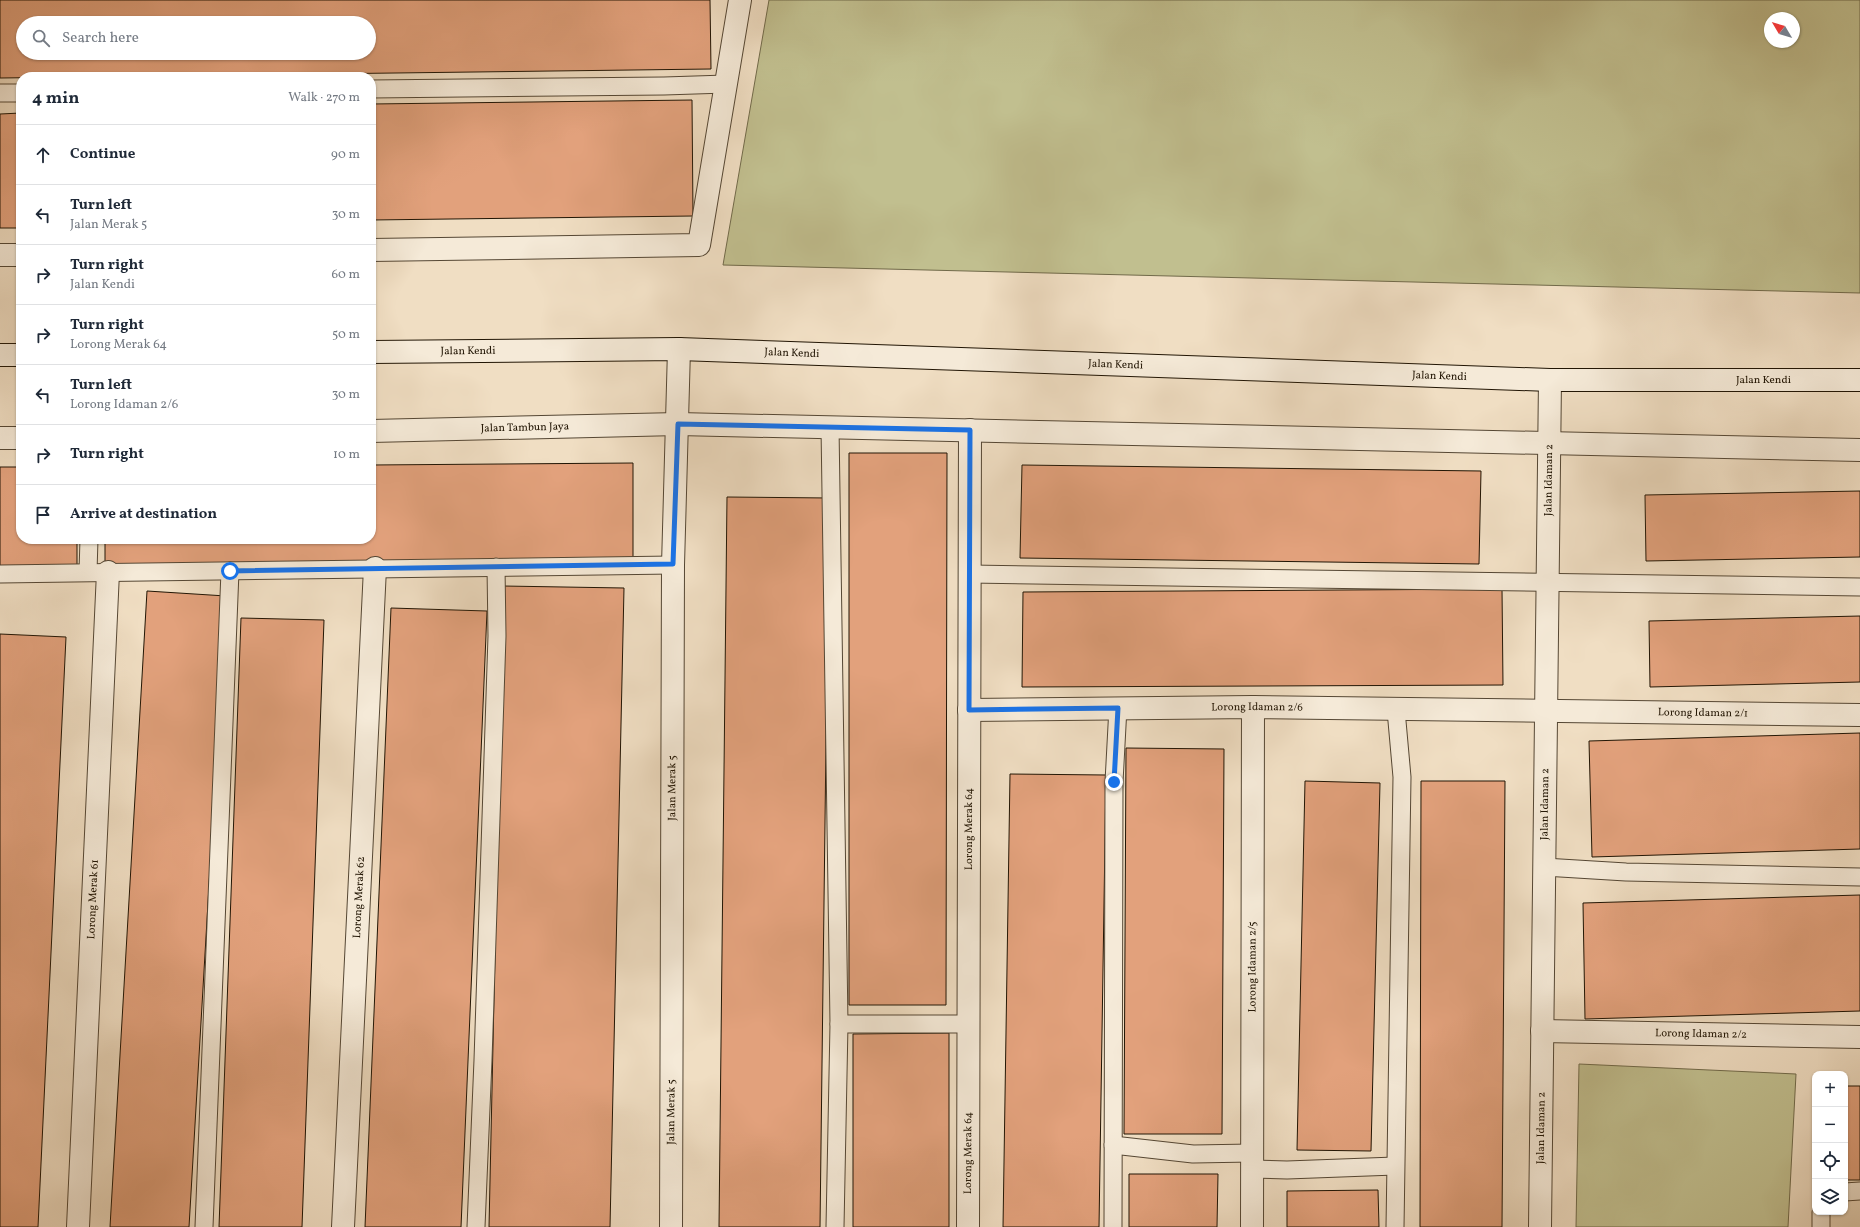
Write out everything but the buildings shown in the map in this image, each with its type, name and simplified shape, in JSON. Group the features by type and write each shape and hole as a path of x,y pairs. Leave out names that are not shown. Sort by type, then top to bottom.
{"street":[{"path":"376,250 699,245 740,0"},
{"path":"0,255 16,255"},
{"name":"Jalan Kendi","path":"376,352 679,349 1550,380 1860,380"},
{"name":"Jalan Merak 5","path":"671,1227 673,564 679,349"},
{"path":"0,355 16,355"},
{"name":"Jalan Idaman 2","path":"1540,1227 1550,380"},
{"path":"678,424 1860,450"},
{"name":"Jalan Tambun Jaya","path":"376,431 678,424"},
{"name":"Lorong Merak 64","path":"968,1227 970,430"},
{"path":"0,438 16,438"},
{"name":"Lorong Merak 62","path":"343,1227 375,568"},
{"name":"Lorong Merak 61","path":"78,1227 98,572"},
{"name":"Lorong Idaman 2/6","path":"969,710 1253,707 1546,712"},
{"name":"Lorong Idaman 2/5","path":"1252,1227 1253,707"},
{"name":"Lorong Idaman 2/1","path":"1546,712 1860,715"},
{"name":"Lorong Idaman 2/2","path":"1542,1031 1860,1037"}],"lane":[{"path":"376,89 726,84"},
{"path":"0,93 16,93"},
{"path":"830,427 839,1024 835,1227"},
{"path":"90,544 98,572"},
{"path":"0,574 673,564"},
{"path":"476,1227 497,644 496,567"},
{"path":"204,1227 230,571"},
{"path":"970,574 1860,587"},
{"path":"1113,1227 1114,782 1118,708"},
{"path":"1395,1227 1402,778 1396,710"},
{"path":"1544,867 1626,872 1860,877"},
{"path":"839,1024 968,1024"},
{"path":"1113,1145 1252,1161 1287,1170 1395,1166"},
{"path":"1848,1192 1860,1191"},
{"path":"1821,1215 1821,1227"}],"shaded area":[{"path":"769,0 1860,0 1860,293 723,265"},
{"path":"1579,1064 1796,1074 1788,1227 1576,1227"}],"route":[{"path":"230,571 673,564 678,424 970,430 969,710 1118,708 1114,782"}]}
